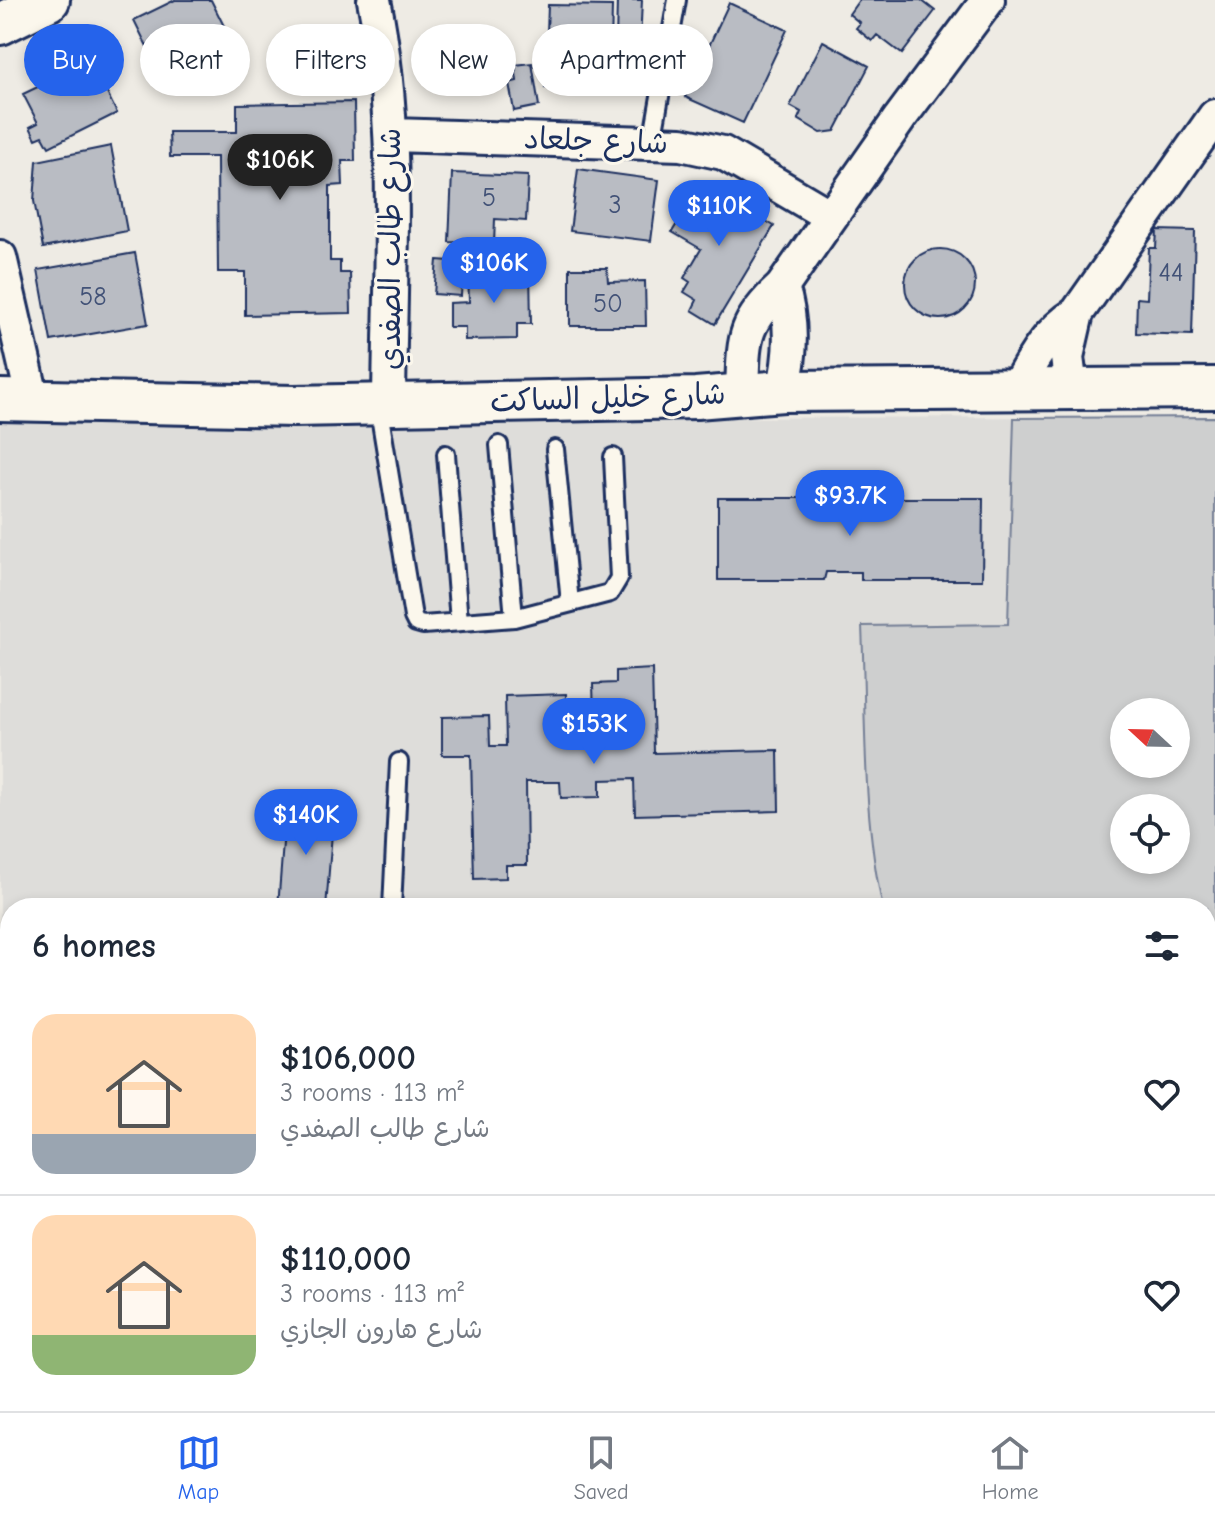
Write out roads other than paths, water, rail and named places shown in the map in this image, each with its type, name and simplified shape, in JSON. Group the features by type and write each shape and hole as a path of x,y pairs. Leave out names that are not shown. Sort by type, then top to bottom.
{"street":[{"path":"0,24 49,0"},
{"name":"شارع طالب الصفدي","path":"374,0 383,42 392,135 383,403"},
{"path":"742,393 745,339 750,323 762,305 782,287 830,216 988,0"},
{"path":"1016,389 1045,340 1077,313 1215,116"},
{"name":"شارع جلعاد","path":"392,135 681,144 723,153 830,216"},
{"path":"0,257 16,401"},
{"path":"782,287 790,310 783,391"},
{"path":"1071,388 1067,357 1077,313"},
{"name":"شارع خليل الساكت","path":"16,401 294,406 696,398 783,391 1215,388"}],"lane":[{"path":"652,142 677,0"},
{"path":"383,403 413,617 416,623 423,625 514,618 610,593 619,578 613,457"},
{"path":"499,445 514,618"},
{"path":"555,449 570,603"},
{"path":"446,454 459,622"},
{"path":"392,898 399,762"}]}
